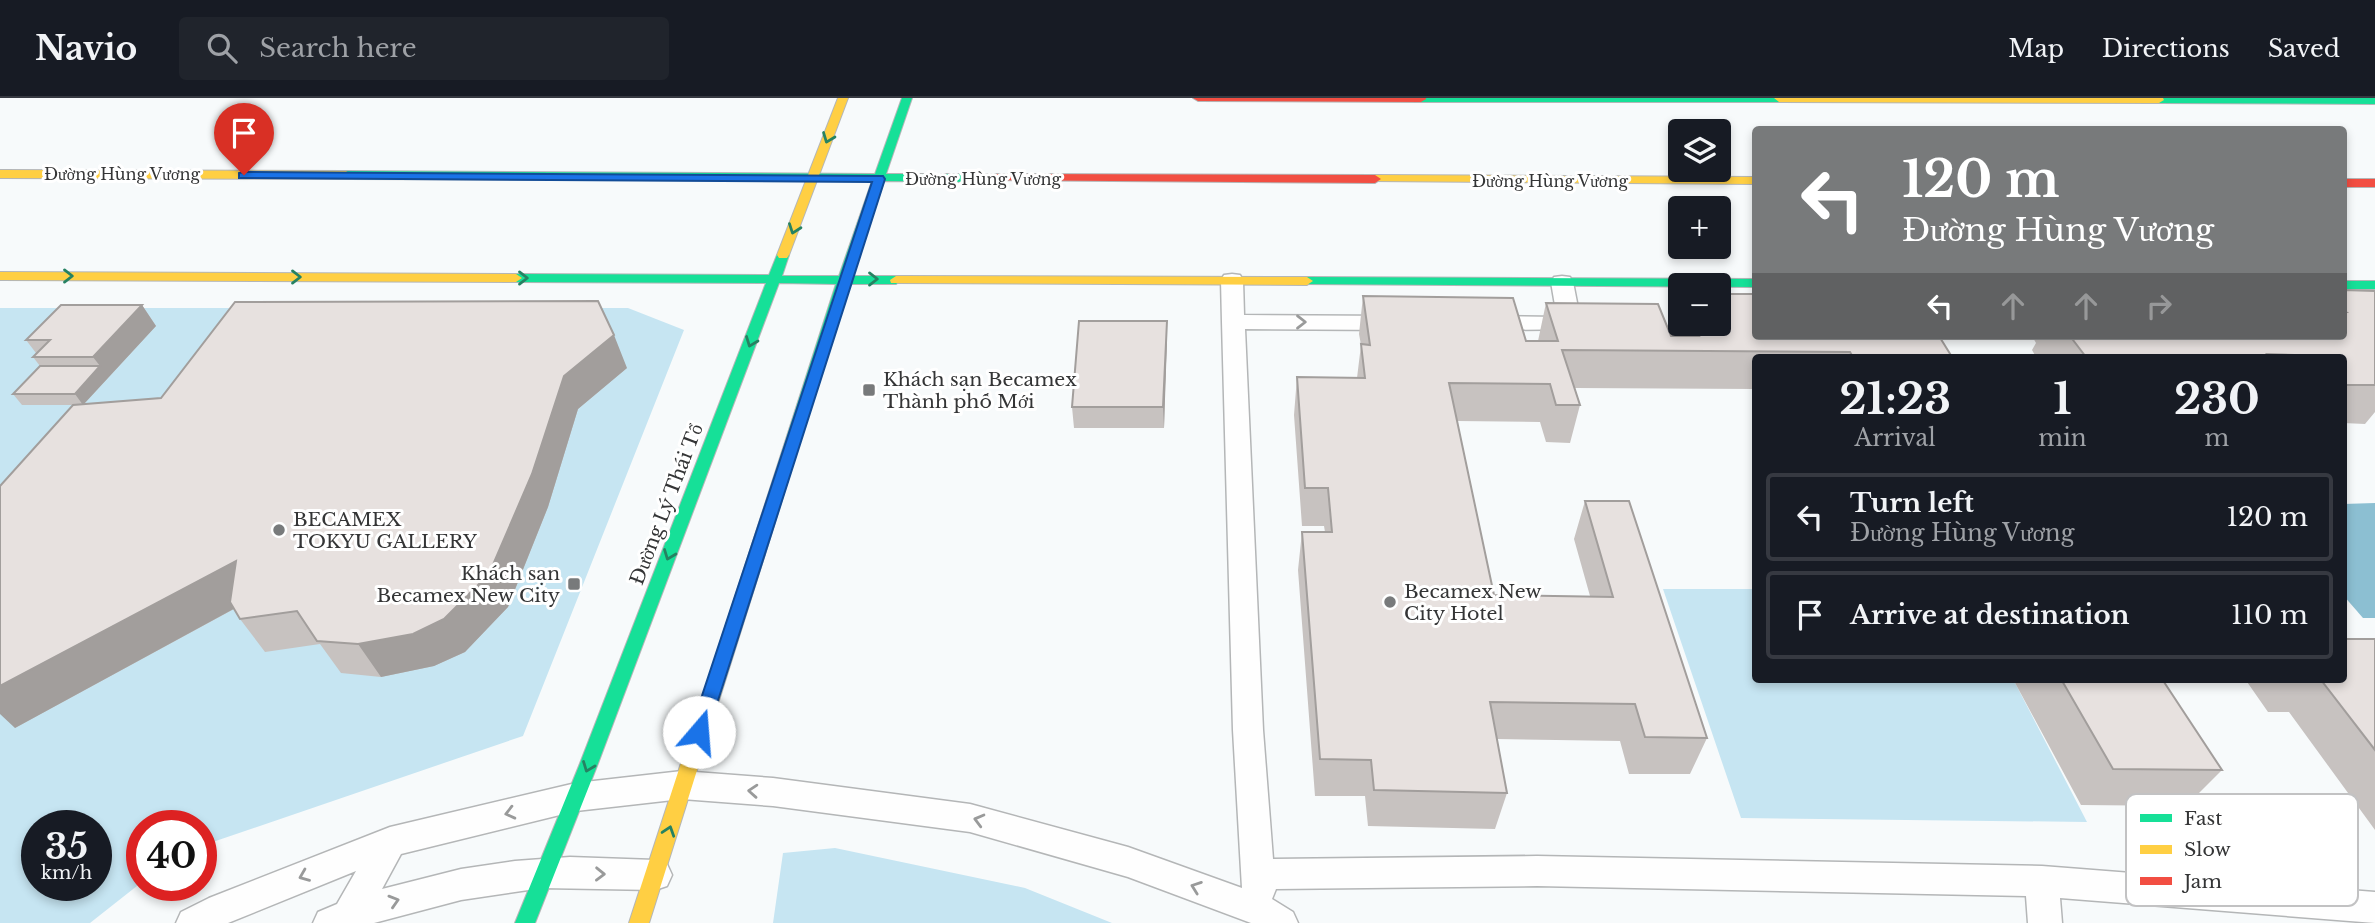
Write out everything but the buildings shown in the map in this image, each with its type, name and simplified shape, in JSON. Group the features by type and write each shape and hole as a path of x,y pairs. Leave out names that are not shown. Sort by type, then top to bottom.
{"main road":[{"name":"Đường Lý Thái Tổ","path":"525,923 776,279 843,98"},
{"path":"639,923 844,279 907,98"},
{"path":"1198,98 2375,101"},
{"name":"Đường Hùng Vương","path":"0,174 1752,181"},
{"path":"2347,183 2375,183"},
{"path":"0,276 1752,282"},
{"path":"2347,285 2375,285"}],"lane":[{"path":"1232,281 1248,730 1258,874 1271,916"},
{"path":"1563,282 1570,324"},
{"path":"1233,322 1417,323"},
{"path":"1459,323 1596,324"},
{"path":"193,923 221,909 390,842 576,797 682,785 773,792 970,818 1128,862 1271,916"},
{"path":"341,920 390,842"},
{"path":"1258,874 1537,871 2042,881 2126,888"},
{"path":"341,920 418,894 477,880 545,873 655,875"},
{"path":"2042,881 2045,923"},
{"path":"2350,906 2375,908"}],"shaded area":[{"path":"0,308 628,308 684,330 523,736 217,841 217,810 126,810 126,895 90,923 0,923"},
{"path":"2375,503 2375,618 2363,618 2347,600 2347,504"},
{"path":"1663,589 1752,589 1752,683 2015,683 2087,822 1741,818"},
{"path":"835,848 1025,888 1112,923 773,923 783,853"}],"traffic: fast":[{"path":"757,554 844,279 907,98"},
{"path":"1421,99 1779,99"},
{"path":"2159,100 2375,101"},
{"path":"346,175 979,178"},
{"path":"525,923 588,766 783,255"},
{"path":"516,278 896,280"},
{"path":"1307,281 1752,283"},
{"path":"2347,285 2375,285"}],"traffic: slow":[{"path":"783,255 843,98"},
{"path":"1779,99 2159,100"},
{"path":"0,174 346,175"},
{"path":"1375,179 1752,181"},
{"path":"0,276 516,278"},
{"path":"896,280 1307,281"},
{"path":"639,923 757,554"}],"traffic: jam":[{"path":"1198,98 1421,99"},
{"path":"979,178 1375,179"},
{"path":"2347,183 2375,183"}],"place":[{"name":"Khách sạn Becamex Thành phố Mới","path":"869,390"},
{"name":"BECAMEX TOKYU GALLERY","path":"279,530"},
{"name":"Khách sạn Becamex New City","path":"574,584"},
{"name":"Becamex New City Hotel","path":"1390,602"}],"route":[{"path":"244,175 879,179 844,279 699,732"}]}
